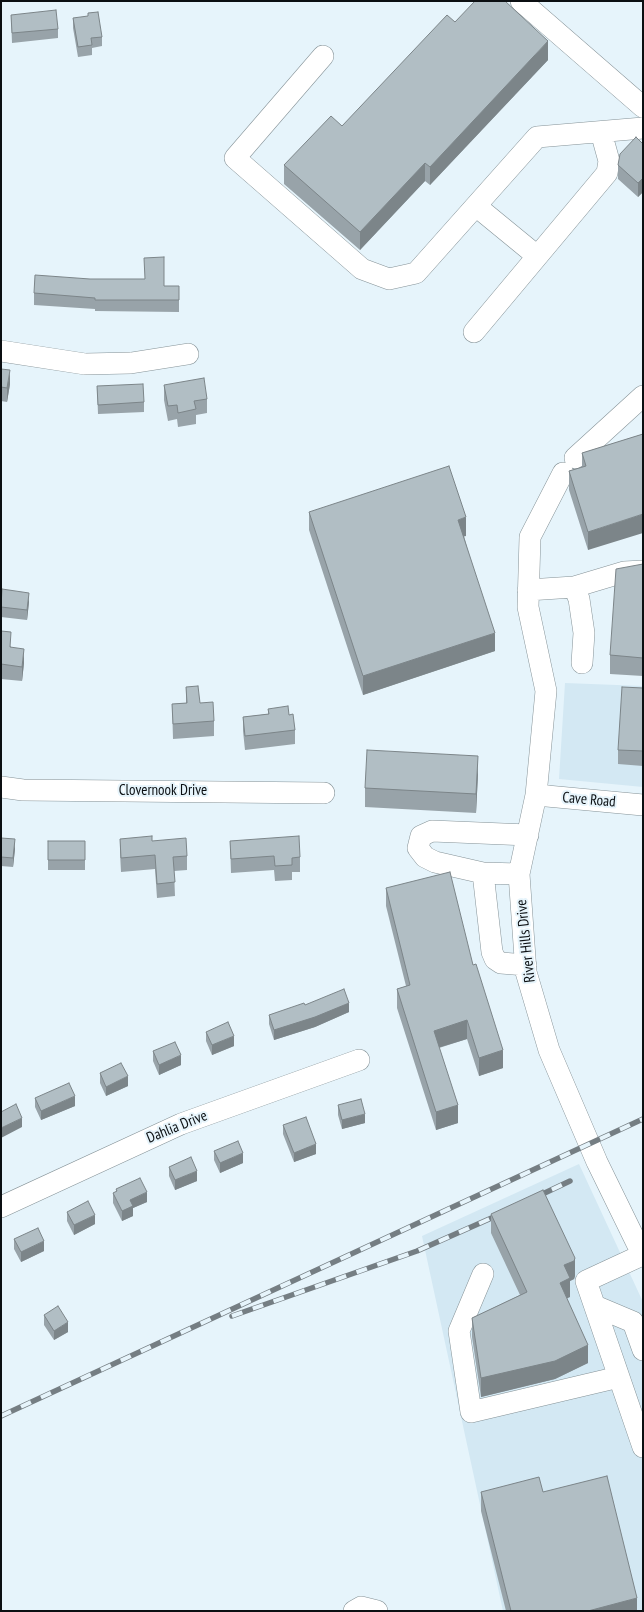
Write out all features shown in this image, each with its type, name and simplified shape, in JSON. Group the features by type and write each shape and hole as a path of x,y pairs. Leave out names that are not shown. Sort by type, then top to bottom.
{"street":[{"path":"521,1 643,107"},
{"path":"323,56 235,158 362,269 389,279 416,274 537,137 643,128"},
{"path":"474,332 606,173 608,161 601,132"},
{"path":"476,206 536,256"},
{"path":"1,351 85,364 131,363 188,354"},
{"name":"River Hills Drive","path":"643,396 569,466 530,537 528,598 546,691 536,795 520,874 526,965 549,1050 597,1162 637,1227 643,1256"},
{"path":"528,598 624,572 643,571"},
{"path":"574,587 579,599 584,633 582,663"},
{"name":"Clovernook Drive","path":"1,787 23,790 324,792"},
{"name":"Cave Road","path":"536,795 643,805"},
{"path":"520,874 483,873 436,862 424,857 418,848 421,836 432,831 528,835"},
{"path":"483,873 492,952 495,959 501,963 526,965"},
{"name":"Dahlia Drive","path":"1,1207 181,1124 359,1060"},
{"path":"642,1442 586,1280 643,1256"},
{"path":"483,1274 460,1331 471,1412 619,1377"},
{"path":"595,1306 633,1322 643,1350"},
{"path":"354,1611 361,1607 377,1611"}],"shaded area":[{"path":"565,683 643,686 643,787 559,779"},
{"path":"579,1164 643,1302 643,1611 503,1611 422,1236"}],"building":[{"path":"475,1 505,1 548,41 430,167 425,163 360,232 284,165 331,116 342,126 447,15 455,22"},
{"path":"56,10 58,29 12,33 11,15"},
{"path":"98,12 102,37 91,38 92,45 78,47 73,18 88,16 88,13"},
{"path":"636,137 643,144 643,178 638,183 618,165 620,154"},
{"path":"164,257 164,286 179,286 179,300 95,300 95,298 34,293 35,275 90,279 145,279 144,258"},
{"path":"1,369 10,370 7,388 1,387"},
{"path":"204,378 207,399 194,401 196,409 178,413 177,405 168,406 164,385"},
{"path":"143,384 144,402 98,405 97,386"},
{"path":"643,434 643,514 588,532 569,471 586,466 582,453"},
{"path":"449,466 466,517 458,520 495,633 363,676 309,512"},
{"path":"643,564 643,658 610,655 616,569"},
{"path":"2,589 29,593 27,610 1,607"},
{"path":"1,631 11,632 10,647 24,649 22,667 1,664"},
{"path":"198,686 200,703 213,702 214,721 173,724 172,704 187,703 186,687"},
{"path":"622,687 643,688 643,751 618,750"},
{"path":"288,706 289,715 293,714 295,730 245,736 243,717 269,714 268,709"},
{"path":"367,750 478,756 476,794 365,788"},
{"path":"152,836 152,841 186,838 187,856 173,857 175,882 157,884 155,855 121,858 120,839"},
{"path":"299,836 300,857 292,858 292,865 275,866 274,856 231,859 230,841"},
{"path":"1,838 15,839 13,858 1,857"},
{"path":"48,841 85,841 85,860 48,860"},
{"path":"450,872 473,965 476,964 503,1050 479,1058 467,1020 434,1031 458,1105 436,1112 397,989 410,985 386,888"},
{"path":"344,989 349,1003 315,1017 274,1030 269,1015 304,1003 305,1005"},
{"path":"228,1022 234,1036 212,1045 206,1032"},
{"path":"175,1042 181,1055 159,1065 153,1051"},
{"path":"121,1063 128,1076 106,1087 100,1073"},
{"path":"69,1083 75,1096 41,1111 35,1098"},
{"path":"361,1099 365,1114 342,1120 338,1105"},
{"path":"16,1104 22,1118 1,1128 1,1112"},
{"path":"306,1117 316,1144 294,1153 283,1125"},
{"path":"238,1141 243,1153 220,1163 214,1151"},
{"path":"191,1157 197,1171 175,1180 169,1167"},
{"path":"140,1178 147,1192 130,1200 133,1206 122,1211 113,1193 117,1191 116,1189"},
{"path":"543,1190 575,1258 574,1261 564,1265 570,1278 560,1283 588,1345 555,1361 481,1378 472,1318 527,1292 491,1214"},
{"path":"88,1201 95,1215 74,1225 67,1212"},
{"path":"38,1228 44,1241 21,1252 14,1239"},
{"path":"58,1306 68,1322 54,1331 44,1315"},
{"path":"607,1476 637,1598 588,1611 511,1611 481,1492 539,1477 543,1492"}],"railway":[{"path":"1,1416 643,1119"},
{"path":"532,1199 570,1181"},
{"path":"232,1316 417,1251 505,1212"}]}
